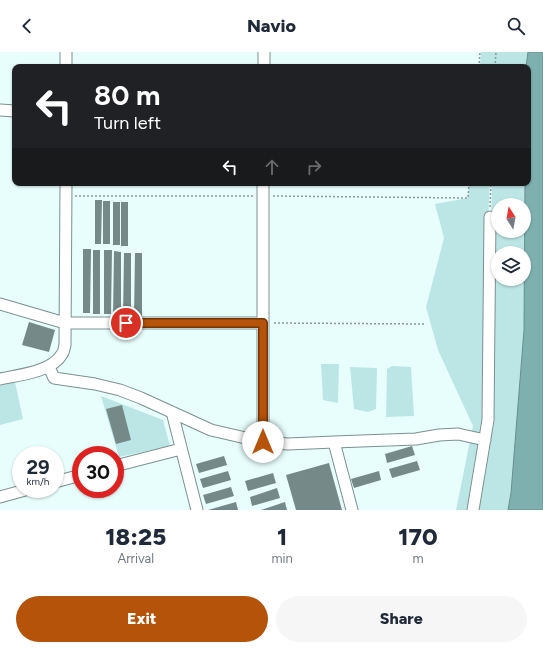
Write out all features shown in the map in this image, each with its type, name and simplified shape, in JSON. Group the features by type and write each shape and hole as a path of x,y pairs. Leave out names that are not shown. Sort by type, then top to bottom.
{"street":[{"path":"66,52 66,64"},
{"path":"264,52 264,64"},
{"path":"0,110 12,111"},
{"path":"0,379 53,365 62,355 65,345 66,186"},
{"path":"263,442 264,186"},
{"path":"473,510 488,420 490,217"},
{"path":"0,304 65,323 263,323"},
{"path":"49,366 54,378 92,383 120,390 211,430 263,442 288,444 416,439 458,434 485,440"},
{"path":"172,412 197,510"},
{"path":"334,442 352,510"},
{"path":"124,464 181,449"},
{"path":"0,496 12,493"}],"path":[{"path":"479,64 480,52"},
{"path":"495,64 496,52"},
{"path":"490,217 491,186"},
{"path":"263,323 424,324"}],"shaded area":[{"path":"481,52 543,52 543,510 456,510 473,426 438,350 426,307 444,238 435,204 468,198 469,186 490,186 488,218 491,220 491,238 531,238 531,198 492,198 492,186 531,186 531,64 480,64"},
{"path":"528,52 543,52 543,510 508,510 511,493 524,330 524,286 531,286 531,246 525,246 525,238 531,238 531,198 525,198 525,186 531,186 531,64 526,64"},
{"path":"321,364 339,364 338,403 323,400"},
{"path":"392,366 411,367 414,416 386,417 387,369"},
{"path":"350,367 377,368 376,409 368,412 354,409"},
{"path":"15,382 23,419 0,425 0,384"},
{"path":"101,396 163,420 170,446 124,456 124,446 116,446"}],"building":[{"path":"95,200 102,200 101,244 95,244"},
{"path":"103,201 110,201 110,244 103,244"},
{"path":"113,202 120,202 120,245 113,245"},
{"path":"121,202 128,202 128,246 121,246"},
{"path":"83,249 91,249 90,313 83,313"},
{"path":"93,250 100,250 100,314 93,314"},
{"path":"104,250 112,250 111,314 104,314"},
{"path":"114,251 121,252 121,316 113,316"},
{"path":"124,253 131,253 131,317 123,317"},
{"path":"135,253 142,253 142,317 134,317"},
{"path":"29,322 55,330 49,352 22,345"},
{"path":"122,405 131,440 116,444 106,409"},
{"path":"412,446 415,455 387,463 385,454"},
{"path":"224,456 227,465 199,473 196,464"},
{"path":"417,461 420,470 392,478 389,469"},
{"path":"329,463 342,510 296,510 286,475"},
{"path":"228,471 231,480 203,488 200,479"},
{"path":"379,471 381,480 354,488 351,479"},
{"path":"273,473 276,483 248,491 245,481"},
{"path":"231,487 234,496 206,504 203,495"},
{"path":"277,488 280,498 252,506 250,497"},
{"path":"236,502 238,510 208,510"},
{"path":"285,502 287,510 261,510"}],"route":[{"path":"126,323 263,323 263,442"}]}
